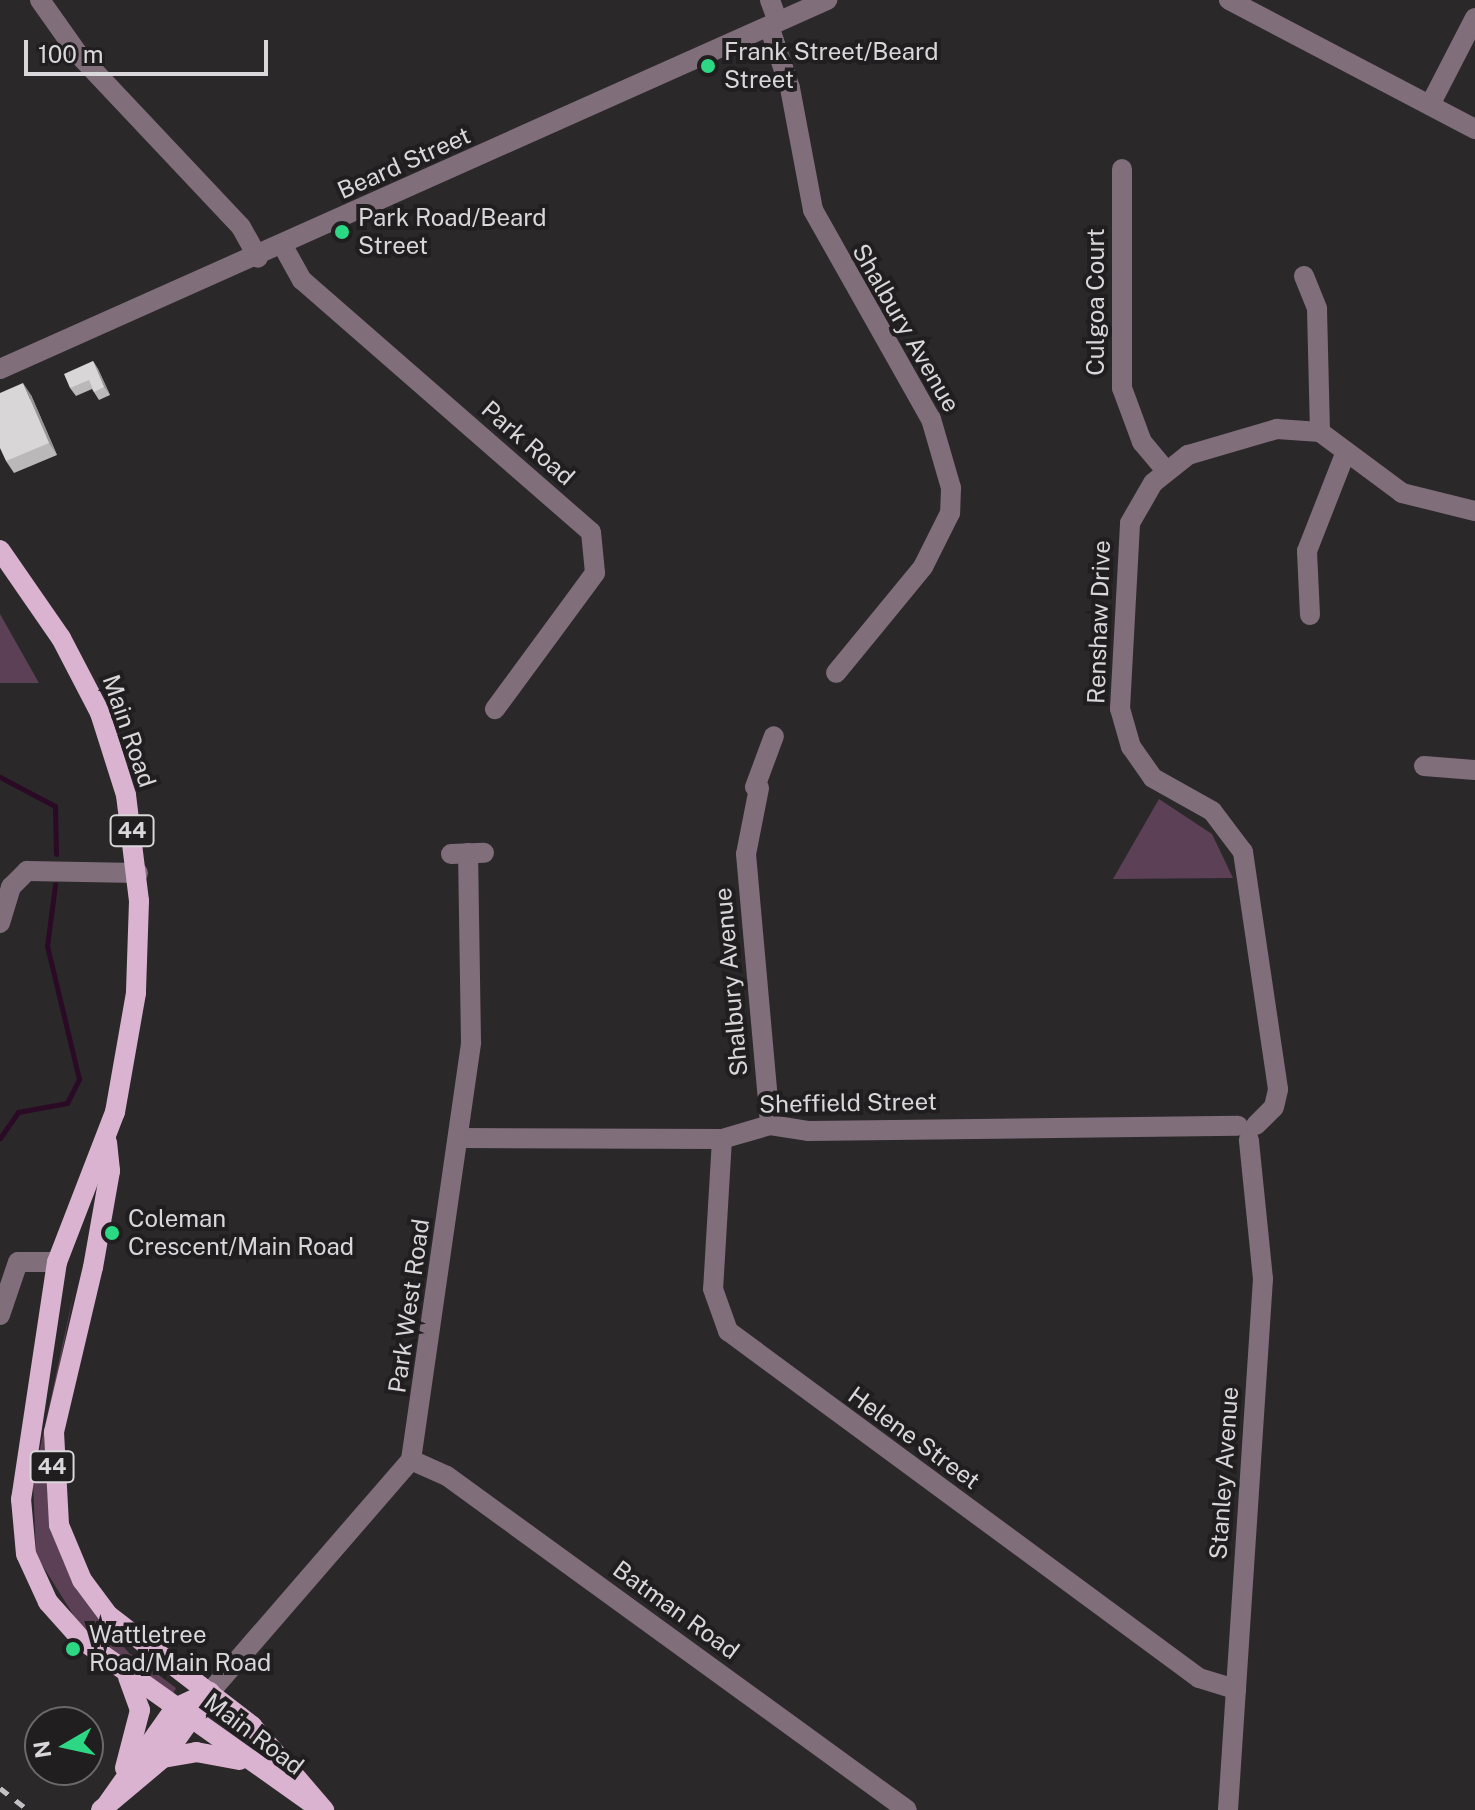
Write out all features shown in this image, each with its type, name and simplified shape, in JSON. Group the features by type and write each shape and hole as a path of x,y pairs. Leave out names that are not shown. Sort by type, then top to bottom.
{"main road":[{"name":"Main Road","path":"0,550 61,638 100,713 126,795 138,873 136,993 107,1142 110,1171 93,1267 54,1432 59,1525 82,1580 108,1615 252,1726 323,1810"},
{"name":"Main Road","path":"107,1142 85,1179 57,1262 23,1477 23,1540 57,1614 126,1673 247,1762 323,1810"},
{"path":"57,1262 93,1267"},
{"path":"125,1771 140,1710 126,1673"},
{"path":"104,1806 125,1771 175,1708 210,1692"},
{"path":"104,1806 163,1758 193,1722 210,1692"},
{"path":"163,1758 208,1753 247,1762"}],"street":[{"path":"40,0 79,55 241,227 258,258"},
{"name":"Shalbury Avenue","path":"770,0 813,210 931,419 951,488 950,513 931,554 836,673"},
{"name":"Beard Street","path":"0,369 258,258 827,0"},
{"path":"1229,0 1475,129"},
{"path":"1430,105 1475,18"},
{"name":"Culgoa Court","path":"1122,169 1122,388 1142,442 1166,471"},
{"name":"Park Road","path":"283,246 302,280 591,532 595,573 495,709"},
{"path":"1304,276 1317,309 1320,432 1345,454 1402,493 1475,511"},
{"name":"Renshaw Drive","path":"1248,1130 1274,1107 1278,1089 1250,884 1233,832 1200,804 1153,778 1131,747 1120,709 1126,542 1139,506 1166,471 1188,455 1253,431 1320,432"},
{"path":"1310,615 1307,551 1345,454"},
{"name":"Shalbury Avenue","path":"770,1125 746,854 759,788 774,736"},
{"path":"1424,766 1475,770"},
{"name":"Park West Road","path":"411,1460 460,1138 472,1027 468,853"},
{"path":"0,923 11,887 27,871 138,873"},
{"name":"Sheffield Street","path":"460,1138 722,1139 770,1125 1248,1130"},
{"name":"Stanley Avenue","path":"1228,1810 1263,1279 1248,1130"},
{"name":"Helene Street","path":"722,1139 713,1289 728,1331 1199,1678 1236,1689"},
{"path":"0,1315 15,1265 57,1262"},
{"path":"210,1692 411,1460"},
{"name":"Batman Road","path":"411,1460 447,1476 907,1810"}],"shaded area":[{"path":"0,614 39,683 0,683"},
{"path":"1159,799 1212,834 1233,878 1113,879"},
{"path":"75,1287 46,1435 50,1521 63,1561 97,1615 129,1653 176,1688 173,1694 79,1624 36,1555 33,1481"}],"building":[{"path":"93,361 104,387 94,392 89,380 70,388 64,374"},
{"path":"23,383 49,443 6,461 0,448 0,393"}],"waterway":[{"path":"0,777 55,806 56,854"},
{"path":"0,1138 18,1112 67,1103 79,1079 47,946 55,885"}],"railway":[{"path":"0,1788 28,1810"}],"place":[{"name":"Frank Street/Beard Street","path":"708,66"},
{"name":"Park Road/Beard Street","path":"342,232"},
{"name":"Coleman Crescent/Main Road","path":"112,1233"},
{"name":"Wattletree Road/Main Road","path":"73,1649"}]}
